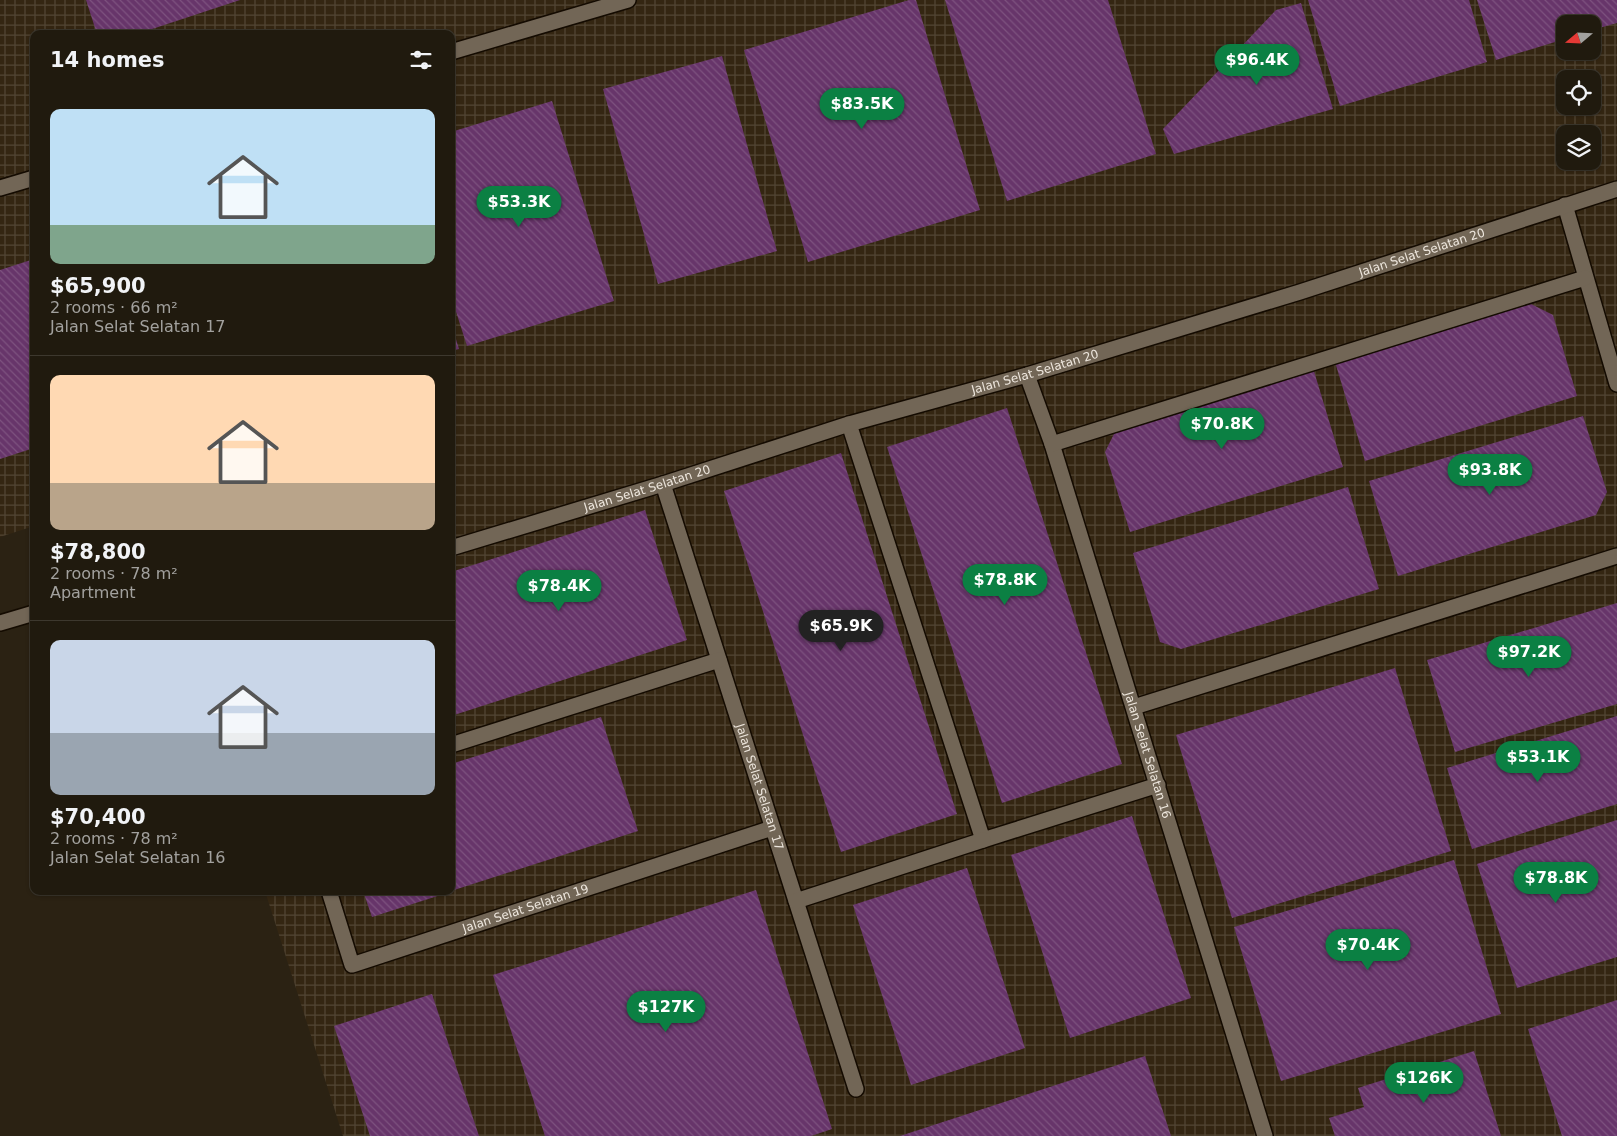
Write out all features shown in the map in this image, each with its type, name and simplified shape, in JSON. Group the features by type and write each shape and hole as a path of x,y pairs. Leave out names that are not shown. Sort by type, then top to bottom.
{"street":[{"path":"455,51 628,0"},
{"path":"0,188 30,179"},
{"name":"Jalan Selat Selatan 20","path":"455,547 663,484 849,424 1027,374 1300,292 1617,189"},
{"path":"1565,205 1617,384"},
{"path":"1052,444 1585,278"},
{"name":"Jalan Selat Selatan 16","path":"1027,374 1052,444 1265,1136"},
{"path":"849,424 983,840"},
{"name":"Jalan Selat Selatan 17","path":"663,484 856,1089"},
{"path":"1134,707 1617,556"},
{"path":"0,623 30,615"},
{"path":"455,744 719,660"},
{"path":"796,901 1158,785"},
{"name":"Jalan Selat Selatan 19","path":"330,895 352,965 772,828"}],"shaded area":[{"path":"0,0 1617,0 1617,1136 343,1136 266,895 455,895 455,30 30,30 30,527 0,537"}],"building":[{"path":"86,0 240,0 149,30 96,30"},
{"path":"909,0 916,0 980,210 808,262 744,50"},
{"path":"945,0 1108,0 1156,154 1007,201"},
{"path":"1308,0 1469,0 1487,62 1340,106"},
{"path":"1477,0 1617,0 1617,23 1601,27 1601,15 1556,15 1556,42 1496,60"},
{"path":"1301,3 1333,109 1174,154 1163,129 1276,10"},
{"path":"722,56 777,251 658,284 603,89"},
{"path":"552,101 614,301 467,346 455,308 455,131"},
{"path":"30,260 30,449 0,459 0,270"},
{"path":"1529,303 1553,315 1577,396 1365,461 1335,362"},
{"path":"455,336 459,349 455,350"},
{"path":"1313,368 1343,467 1130,532 1105,452 1117,428"},
{"path":"1007,408 1122,764 1002,803 887,447"},
{"path":"1583,416 1607,492 1596,515 1398,576 1369,481"},
{"path":"841,453 957,814 841,852 724,491"},
{"path":"1348,487 1379,589 1181,649 1160,642 1133,553"},
{"path":"645,510 687,640 455,715 455,571"},
{"path":"1617,603 1617,704 1455,752 1427,660"},
{"path":"1395,668 1451,851 1232,918 1176,735"},
{"path":"1617,716 1617,804 1472,849 1447,768"},
{"path":"601,717 638,831 455,890 455,763"},
{"path":"1132,816 1191,998 1070,1038 1011,855"},
{"path":"1617,820 1617,957 1517,988 1477,864"},
{"path":"1454,860 1501,1014 1281,1081 1234,927"},
{"path":"967,868 1025,1048 911,1085 853,905"},
{"path":"756,890 832,1129 811,1136 545,1136 493,975"},
{"path":"364,895 441,895 372,917"},
{"path":"432,994 479,1136 370,1136 334,1026"},
{"path":"1617,1000 1617,1136 1562,1136 1528,1029"},
{"path":"1474,1051 1501,1136 1335,1136 1329,1118 1364,1107 1358,1088"},
{"path":"1145,1056 1171,1136 900,1136"}]}
